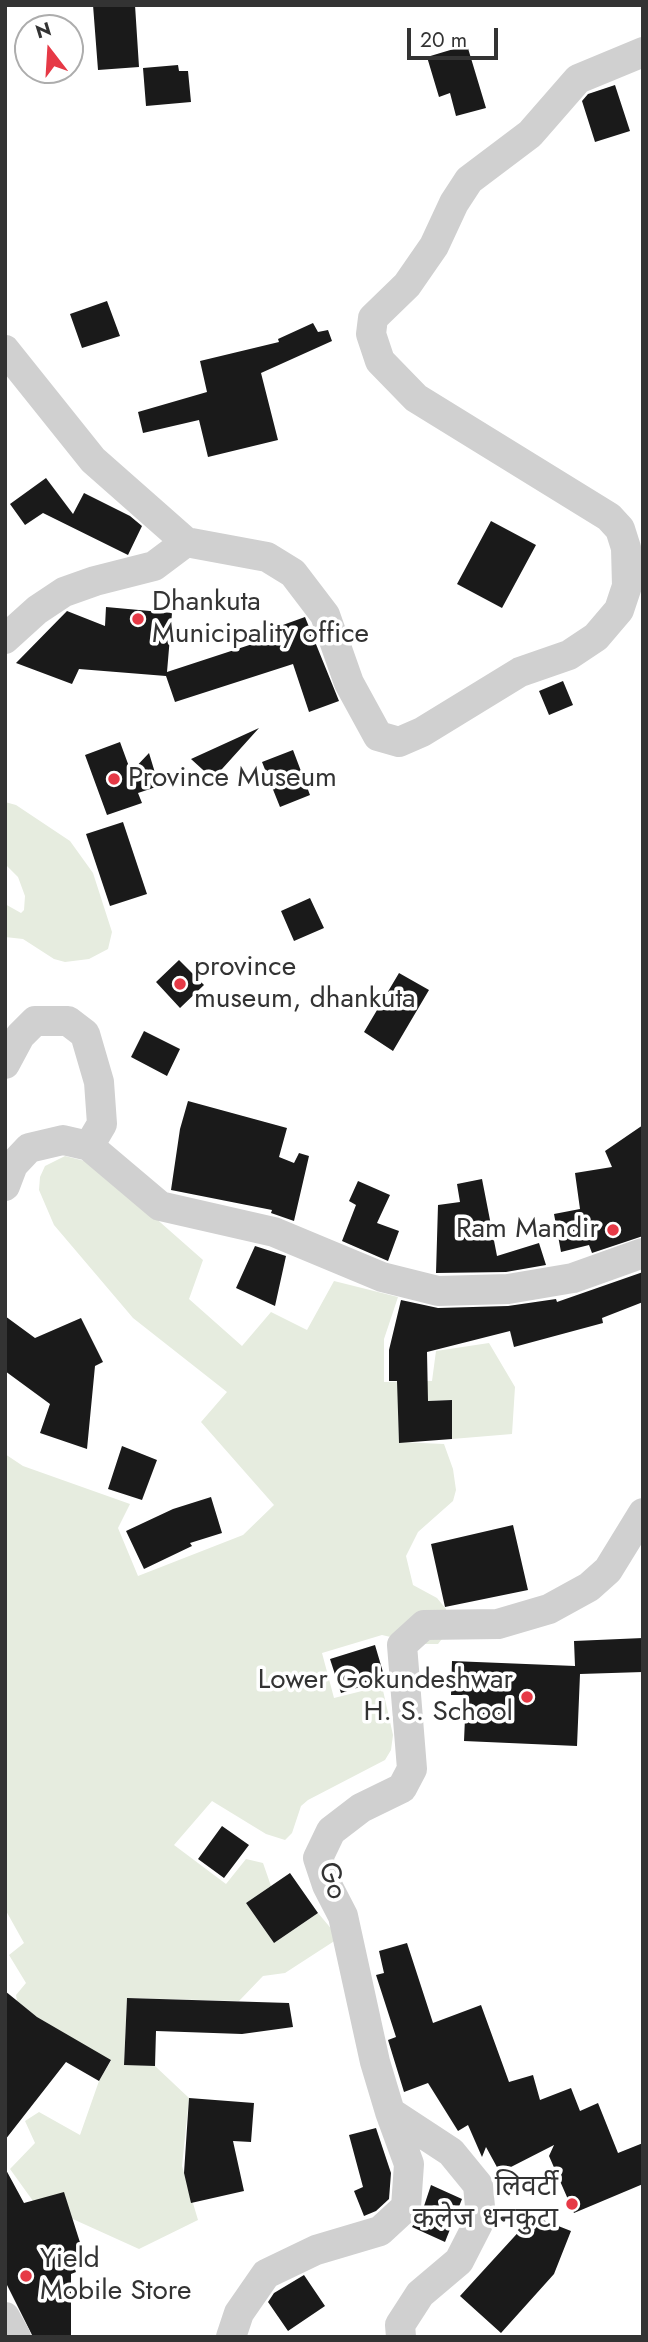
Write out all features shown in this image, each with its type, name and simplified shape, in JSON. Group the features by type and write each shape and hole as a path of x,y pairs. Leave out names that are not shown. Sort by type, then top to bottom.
{"street":[{"path":"5,350 93,460 186,542 267,557 293,573 325,615 349,683 378,736 399,742 422,732 520,671 569,654 596,637 619,610 626,586 626,548 620,529 609,517 416,397 380,361 371,334 373,318 407,285 427,256 469,180 530,134 578,79 643,52"},
{"path":"5,639 37,610 64,592 95,580 154,566 186,542"},
{"path":"5,1064 20,1036 35,1021 68,1021 85,1034 99,1082 102,1124 89,1146"},
{"path":"5,1186 13,1165 29,1148 63,1140 89,1146 160,1206 274,1232 382,1277 438,1291 508,1289 573,1278 643,1253"},
{"name":"Go","path":"390,2112 375,2062 343,1916 327,1885 318,1858 331,1831 361,1808 402,1787 412,1769 402,1646 424,1625 498,1624 549,1609 589,1587 608,1570 643,1513"},
{"path":"230,2337 239,2312 266,2274 316,2250 380,2231 406,2207 409,2164 390,2112"},
{"path":"390,2112 451,2152 478,2185 481,2218 459,2261 420,2294 400,2325 401,2337"},
{"path":"5,2318 16,2337"}],"shaded area":[{"path":"5,802 16,805 70,841 93,873 112,932 108,949 89,959 65,962 54,959 23,939 5,937 5,904 21,913 24,910 25,896 18,877 5,864"},
{"path":"65,1156 93,1163 203,1260 189,1299 242,1346 271,1312 307,1330 334,1281 398,1297 384,1339 384,1382 432,1381 436,1351 489,1343 515,1387 512,1434 452,1439 452,1400 398,1402 399,1442 444,1444 453,1469 456,1490 453,1501 418,1532 406,1556 413,1585 437,1598 446,1609 448,1631 438,1644 421,1644 382,1635 322,1653 334,1698 382,1686 393,1735 391,1750 385,1760 308,1800 301,1806 292,1833 285,1840 266,1834 212,1801 174,1845 226,1884 246,1859 263,1863 271,1886 246,1903 274,1943 318,1913 339,1938 285,1973 263,1976 239,2001 127,1998 124,2064 155,2066 189,2098 182,2166 198,2220 139,2249 33,2201 10,2169 35,2143 25,2121 39,2112 80,2135 99,2081 111,2061 37,2017 17,2001 16,1995 26,1983 9,1955 24,1943 5,1909 5,1454 23,1466 130,1504 118,1528 138,1576 243,1535 274,1505 201,1422 227,1392 133,1318 54,1225 39,1190 40,1177 45,1166"}],"building":[{"path":"93,5 135,5 139,67 98,70"},
{"path":"467,45 486,108 456,116 450,93 439,97 427,57"},
{"path":"178,65 179,71 188,71 191,102 146,106 143,68"},
{"path":"615,85 630,131 595,142 582,101 588,94"},
{"path":"107,301 120,336 82,348 70,314"},
{"path":"313,323 318,332 328,330 332,341 261,373 278,440 208,457 199,420 143,433 138,412 207,392 200,361 279,342 278,339"},
{"path":"46,478 73,514 84,493 130,516 142,526 128,555 43,513 25,525 10,504"},
{"path":"491,521 536,545 502,608 457,584"},
{"path":"106,607 172,613 167,672 283,634 280,626 305,617 339,701 309,712 293,664 175,702 166,676 79,669 72,684 16,663 67,611 105,626"},
{"path":"563,681 573,705 549,715 539,691"},
{"path":"259,728 213,779 191,759"},
{"name":"Province Museum","path":"120,742 131,772 149,753 159,786 138,793 142,803 107,815 85,755"},
{"path":"293,750 310,795 280,807 262,762"},
{"path":"123,822 147,894 110,906 86,834"},
{"path":"310,898 324,928 294,941 281,911"},
{"name":"province museum, dhankuta","path":"179,960 204,985 180,1008 156,982"},
{"path":"399,973 429,990 393,1051 364,1032"},
{"path":"144,1031 180,1049 167,1076 131,1057"},
{"path":"188,1101 287,1128 279,1157 294,1163 299,1153 309,1156 294,1221 271,1213 272,1210 171,1190 180,1129"},
{"path":"643,1125 643,1236 592,1253 589,1245 561,1252 554,1214 580,1209 575,1173 612,1167 605,1151"},
{"path":"482,1179 497,1256 539,1243 546,1265 506,1272 436,1273 438,1205 460,1202 457,1184"},
{"path":"358,1181 390,1195 377,1223 399,1231 388,1261 342,1241 356,1205 349,1201"},
{"path":"255,1246 286,1256 275,1306 236,1288"},
{"path":"643,1272 643,1302 602,1318 603,1323 514,1347 510,1331 427,1352 428,1401 452,1400 452,1439 399,1443 397,1381 389,1381 389,1350 401,1300 438,1308 508,1306 556,1299 557,1302"},
{"path":"5,1316 35,1338 81,1318 103,1362 95,1366 87,1449 40,1433 50,1404 5,1371"},
{"path":"122,1446 157,1460 142,1500 108,1489"},
{"path":"211,1497 222,1533 190,1543 192,1546 144,1569 126,1531 173,1509"},
{"path":"513,1525 528,1590 445,1607 431,1544"},
{"path":"643,1638 643,1672 580,1674 577,1746 464,1741 466,1695 451,1695 452,1661 575,1666 574,1641"},
{"path":"375,1645 385,1679 341,1693 330,1659"},
{"path":"222,1826 249,1845 224,1878 198,1859"},
{"path":"290,1873 318,1913 274,1943 246,1903"},
{"path":"407,1943 433,2023 481,2005 509,2082 533,2075 540,2100 571,2088 580,2111 598,2103 618,2153 643,2143 643,2184 574,2213 549,2156 554,2145 507,2169 498,2169 486,2147 482,2157 468,2125 458,2131 428,2083 404,2092 388,2040 396,2037 376,1975 384,1973 379,1951"},
{"path":"5,1991 37,2017 111,2060 99,2081 66,2062 5,2140"},
{"path":"127,1998 289,2003 293,2027 242,2034 156,2031 155,2066 124,2065"},
{"path":"189,2098 254,2103 251,2142 233,2141 244,2191 191,2203 184,2173"},
{"path":"376,2128 391,2173 389,2199 376,2211 364,2216 354,2191 363,2187 349,2135"},
{"path":"5,2168 24,2203 64,2192 84,2255 71,2259 76,2272 71,2274 71,2337 33,2337 5,2281"},
{"path":"431,2185 462,2199 445,2242 412,2227 423,2209"},
{"path":"520,2211 571,2231 554,2274 501,2333 460,2296 524,2226 529,2228"},
{"path":"304,2275 325,2306 288,2331 268,2302 274,2293"}],"place":[{"name":"Dhankuta Municipality office","path":"138,619"},
{"name":"Province Museum","path":"114,779"},
{"name":"province museum, dhankuta","path":"180,984"},
{"name":"Ram Mandir","path":"613,1230"},
{"name":"Lower Gokundeshwar H. S. School","path":"527,1697"},
{"name":"लिवर्टी कलेज धनकुटा","path":"572,2204"},
{"name":"Yield Mobile Store","path":"26,2276"}]}
